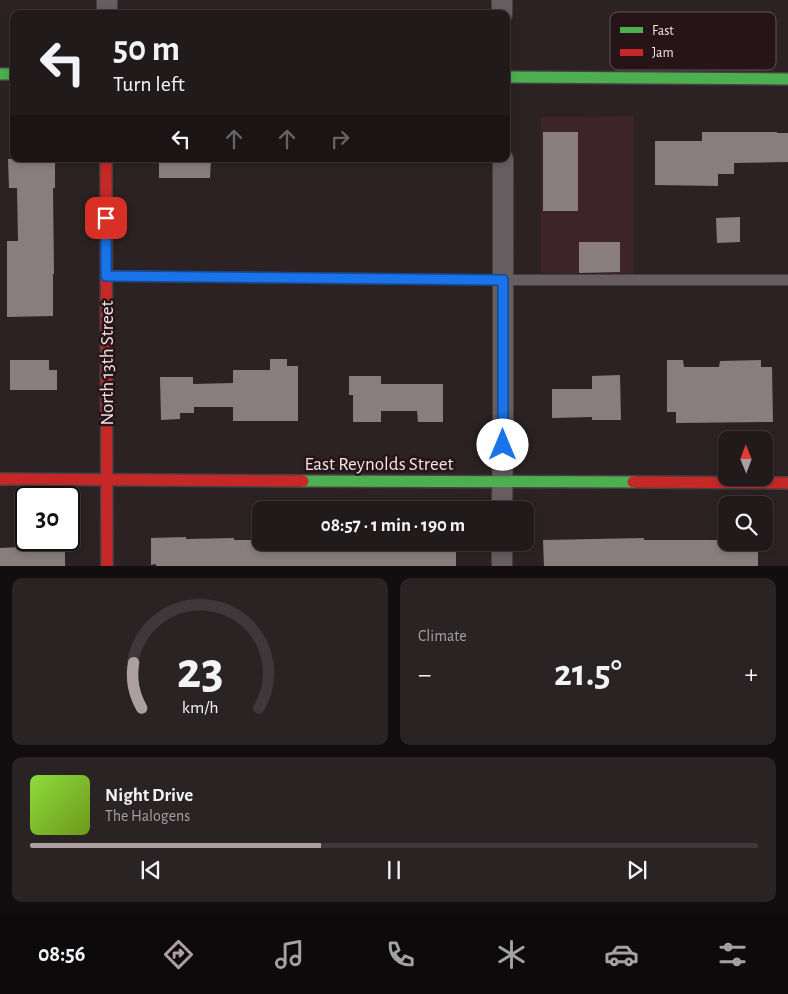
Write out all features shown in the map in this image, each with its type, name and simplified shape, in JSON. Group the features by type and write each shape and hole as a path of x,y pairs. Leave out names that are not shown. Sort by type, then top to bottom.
{"street":[{"path":"510,77 788,78"},
{"name":"North 13th Street","path":"106,162 108,566"},
{"path":"502,501 504,440 503,162"},
{"name":"East Reynolds Street","path":"0,479 788,483"},
{"path":"502,551 502,566"}],"lane":[{"path":"106,276 503,280 788,280"}],"shaded area":[{"path":"634,116 634,274 541,273 541,117"}],"building":[{"path":"543,132 578,132 578,211 543,211"},
{"path":"702,132 788,133 788,162 734,163 734,174 718,174 718,186 655,185 655,141 702,141"},
{"path":"8,159 10,159 10,162 55,162 55,188 53,188 53,316 7,317 7,241 18,241 17,188 9,188"},
{"path":"159,162 211,162 210,178 159,178"},
{"path":"740,217 740,242 717,243 716,218"},
{"path":"579,242 620,242 620,272 579,273"},
{"path":"270,359 287,359 287,366 298,366 298,421 233,421 233,407 194,407 194,413 180,413 180,419 161,420 160,377 193,377 193,384 233,383 233,370 270,370"},
{"path":"10,360 49,360 49,370 57,370 57,390 10,390"},
{"path":"667,360 683,360 684,367 719,367 720,361 761,360 761,367 772,367 773,422 676,423 676,412 667,412"},
{"path":"620,375 621,420 592,420 592,417 552,418 552,389 592,389 592,376"},
{"path":"349,376 381,376 381,384 443,384 443,422 418,422 417,411 381,411 381,422 353,422 353,395 349,395"},
{"path":"186,537 186,539 234,538 234,540 252,540 252,551 456,551 456,566 151,565 151,538"},
{"path":"644,538 644,540 718,540 718,551 758,551 758,566 544,566 543,540"},
{"path":"15,547 15,551 65,551 65,566 0,566 0,548"}],"traffic: fast":[{"path":"0,74 10,74"},
{"path":"510,77 788,79"},
{"path":"303,481 633,482"}],"traffic: jam":[{"path":"106,162 107,566"},
{"path":"0,479 303,481"},
{"path":"633,482 788,483"}],"route":[{"path":"106,218 106,276 503,280 503,445"}]}
